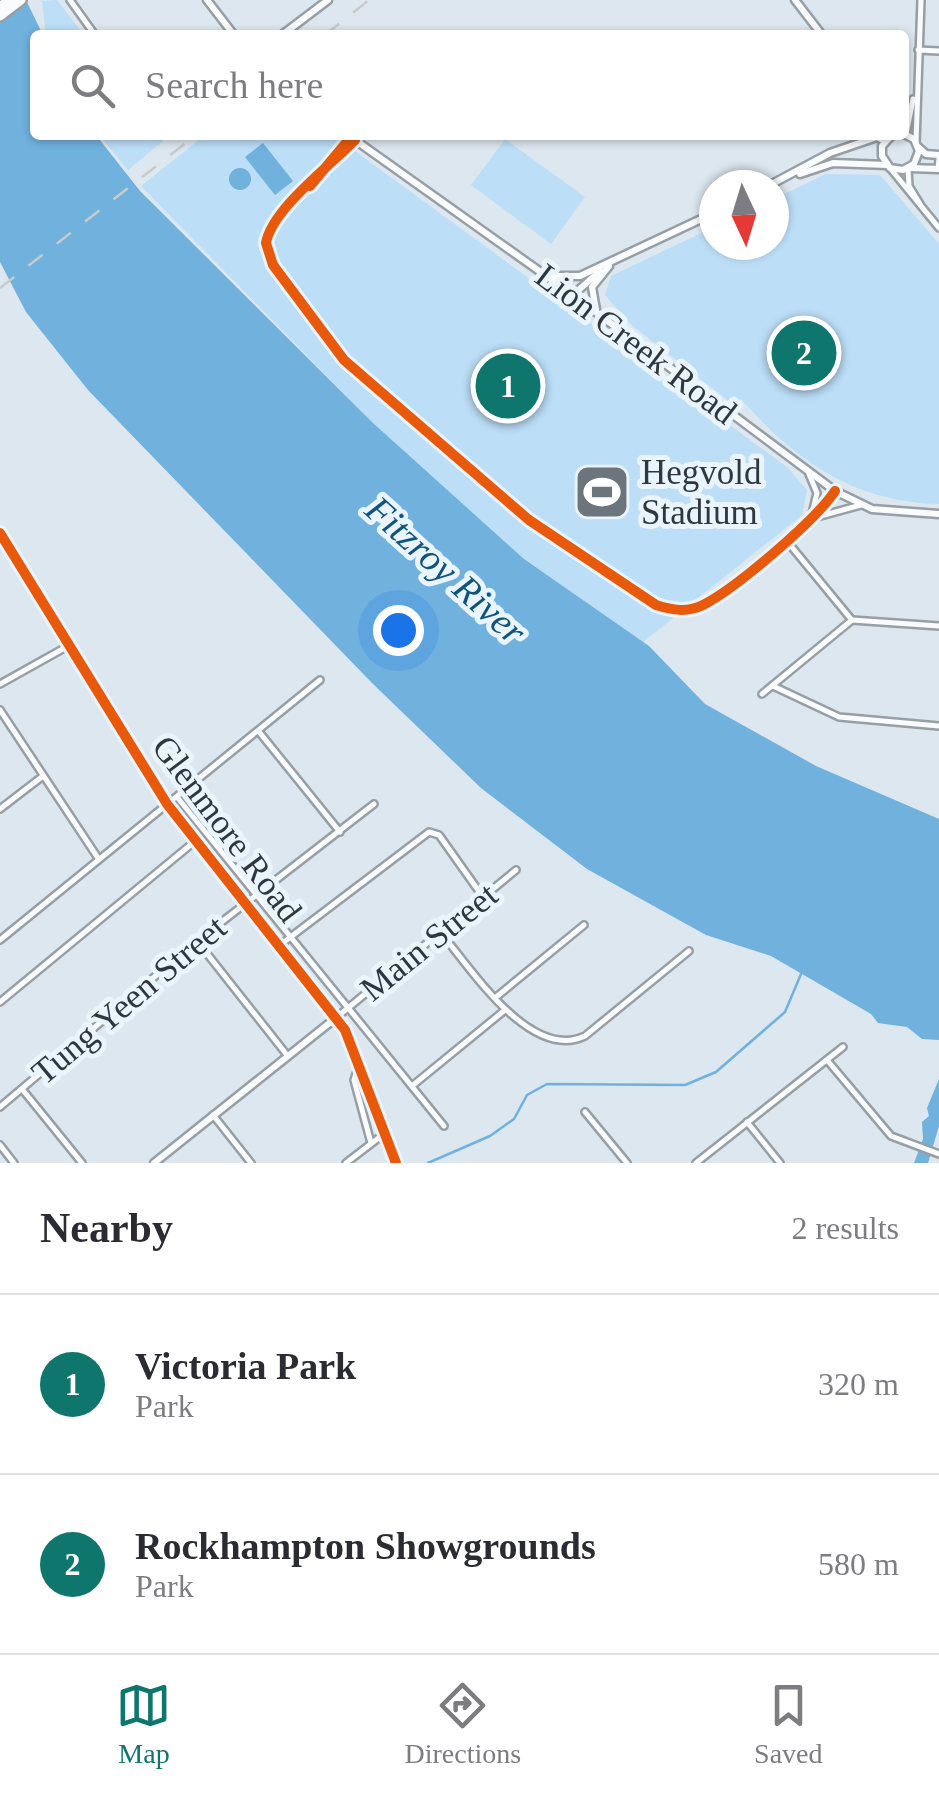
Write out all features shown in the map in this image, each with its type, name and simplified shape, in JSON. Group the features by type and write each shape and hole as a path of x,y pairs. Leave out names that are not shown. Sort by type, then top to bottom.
{"highway":[{"path":"0,7 9,0"},
{"path":"0,16 21,0"}],"street":[{"path":"70,0 91,30"},
{"path":"207,0 230,30"},
{"path":"289,30 328,0"},
{"path":"794,0 818,30"},
{"path":"921,0 916,91 918,156 909,168 909,186 921,207"},
{"path":"918,50 939,51"},
{"path":"909,118 916,91"},
{"path":"789,179 832,163 939,169 939,157 926,154 909,138"},
{"path":"348,140 272,223 266,251 341,356 533,522 656,605 690,609 709,601 786,540 803,532 834,491"},
{"name":"Lion Creek Road","path":"355,140 573,295 834,491 861,506 939,514"},
{"path":"789,176 857,140"},
{"path":"830,153 872,140"},
{"path":"886,140 881,151 888,167 939,228"},
{"path":"544,275 575,278 699,220"},
{"path":"573,295 614,261"},
{"path":"599,315 590,292 614,261"},
{"path":"808,474 817,493 810,521"},
{"path":"810,521 861,506"},
{"name":"Glenmore Road","path":"0,533 167,804 336,1018 396,1163"},
{"path":"786,540 852,620"},
{"path":"762,694 852,620 939,626"},
{"path":"0,684 68,646"},
{"path":"0,940 320,680"},
{"path":"773,686 839,717 939,726"},
{"path":"0,710 99,859"},
{"path":"260,732 340,832"},
{"path":"0,810 43,776"},
{"path":"177,796 444,1126"},
{"name":"Tung Yeen Street","path":"0,1107 196,942 374,804"},
{"path":"280,946 429,832 438,835 483,897"},
{"path":"0,1002 194,842"},
{"name":"Main Street","path":"154,1163 516,870"},
{"path":"495,998 584,925"},
{"path":"441,932 505,1010 525,1027 577,1039 688,950"},
{"path":"196,942 287,1055"},
{"path":"412,1086 505,1010"},
{"path":"696,1163 843,1047"},
{"path":"827,1060 885,1130 939,1154"},
{"path":"358,1065 354,1080 371,1143"},
{"path":"22,1088 82,1163"},
{"path":"585,1112 627,1163"},
{"path":"213,1115 251,1163"},
{"path":"747,1122 780,1163"},
{"path":"346,1163 384,1134"},
{"path":"0,1145 14,1163"}],"shaded area":[{"path":"57,0 80,30 45,30 42,1"},
{"path":"103,140 162,140 163,141 128,170"},
{"path":"199,140 340,140 787,467 807,490 802,515 643,642 524,559 373,423 141,186"},
{"path":"506,140 585,197 551,244 471,185"},
{"path":"826,174 880,175 939,244 939,504 880,495 829,474 805,459 741,399 733,404 629,323 605,295 611,276 699,234 699,260 789,260 789,192"}],"water":[{"name":"Fitzroy River","path":"0,0 26,0 41,30 30,30 30,140 100,140 140,191 373,423 524,559 649,646 705,704 816,766 939,819 939,1040 922,1039 907,1027 878,1023 871,1014 771,956 706,935 587,869 481,788 373,684 88,390 26,312 0,262"},
{"path":"263,143 293,181 275,195 245,157"},
{"path":"240,168 248,171 248,187 240,190 232,187 229,179 232,171"},
{"path":"939,1079 939,1126 928,1163 914,1163 923,1139 922,1122 929,1116 927,1108"}],"waterway":[{"path":"428,1163 490,1136 514,1119 527,1095 547,1084 685,1085 716,1072 785,1012 801,974"}],"railway":[{"path":"331,30 369,0"},
{"path":"0,288 190,140"}],"cycle path":[{"path":"327,166 348,140"},
{"path":"327,166 355,140"},
{"path":"310,186 327,166"},
{"path":"327,166 290,202 266,243 273,265 344,360 529,520 656,605 691,609 717,597 793,536 835,491"},
{"path":"0,533 167,804 345,1030 396,1163"}],"place":[{"name":"Rockhampton Showgrounds","path":"804,353"},
{"name":"Victoria Park","path":"508,386"},
{"name":"Hegvold Stadium","path":"602,492"}]}
